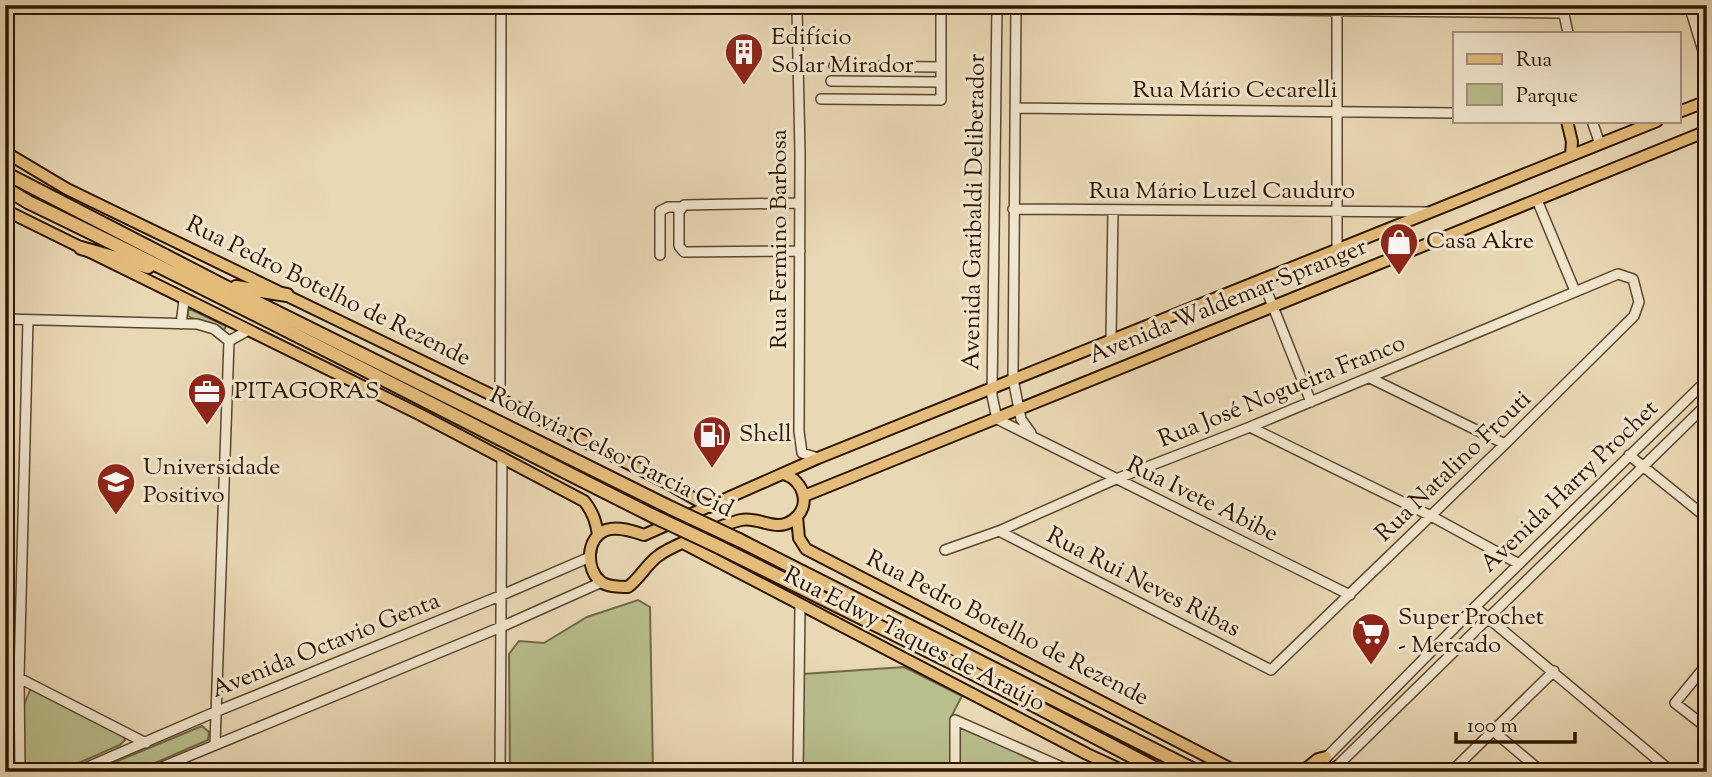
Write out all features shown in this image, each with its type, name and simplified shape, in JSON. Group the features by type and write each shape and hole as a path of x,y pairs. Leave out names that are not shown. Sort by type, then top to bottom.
{"highway":[{"name":"Rodovia Celso Garcia Cid","path":"5,173 222,285 739,540 1198,772"},
{"name":"Rodovia Celso Garcia Cid","path":"5,188 28,202 180,275 324,351 653,516 961,667 1162,772"},
{"path":"81,248 180,275"},
{"path":"222,285 287,295"}],"main road":[{"path":"1680,112 1707,101"},
{"path":"1567,122 1572,142 1570,154"},
{"name":"Avenida Waldemar Spranger","path":"598,535 608,529 624,529 644,534 818,458 1655,122"},
{"name":"Avenida Waldemar Spranger","path":"804,496 1707,131"},
{"name":"Rua Pedro Botelho de Rezende","path":"5,152 67,189 500,399 709,507"},
{"path":"5,210 421,415 584,501 597,522 598,535 592,545 590,557 601,582 628,587 659,555 743,519 778,525 789,523 797,517 804,496 802,487 794,478 784,474"},
{"name":"Rua Pedro Botelho de Rezende","path":"797,517 799,538 806,550 1237,772"},
{"name":"Rua Edwy Taques de Araújo","path":"683,544 1126,772"},
{"path":"1302,772 1318,759 1326,757"}],"street":[{"path":"1689,5 1707,64"},
{"path":"1705,5 1707,11"},
{"path":"369,6 1562,9 1568,32"},
{"name":"Avenida Garibaldi Deliberador","path":"997,6 992,389 993,409 997,419"},
{"name":"Avenida Garibaldi Deliberador","path":"1016,6 1013,379 1018,411"},
{"path":"500,8 500,399"},
{"path":"821,99 941,100 941,8"},
{"path":"1337,8 1338,249"},
{"name":"Rua Fermino Barbosa","path":"797,9 800,446 802,453 818,458"},
{"path":"834,66 941,67"},
{"path":"831,81 942,82"},
{"name":"Rua Mário Cecarelli","path":"1015,108 1453,113"},
{"path":"1592,122 1600,144"},
{"path":"1536,200 1575,291"},
{"path":"660,255 660,211 668,206 680,208 684,205 800,203"},
{"path":"680,208 678,246 684,252 800,251"},
{"name":"Rua Mário Luzel Cauduro","path":"1013,209 1431,212"},
{"path":"1111,340 1113,211"},
{"name":"Rua José Nogueira Franco","path":"945,550 999,531 1116,479 1370,378 1618,274 1633,279"},
{"path":"1262,279 1311,402"},
{"name":"Rua Natalino Frouti","path":"1271,670 1634,316 1639,302 1633,279"},
{"path":"181,324 184,300"},
{"path":"5,319 207,326 229,341 215,744"},
{"path":"20,772 19,678 28,320"},
{"path":"229,341 247,331"},
{"path":"1370,378 1505,444"},
{"name":"Avenida Harry Prochet","path":"1312,772 1518,564 1707,380"},
{"name":"Avenida Harry Prochet","path":"1333,770 1706,406"},
{"path":"1018,411 1037,440"},
{"name":"Rua Ivete Abibe","path":"997,419 1350,595"},
{"path":"1250,427 1431,516 1518,564"},
{"path":"1629,455 1707,518"},
{"path":"500,772 502,457"},
{"name":"Rua Rui Neves Ribas","path":"999,531 1271,670"},
{"name":"Avenida Octavio Genta","path":"76,772 590,557"},
{"name":"Avenida Octavio Genta","path":"150,772 501,627 601,582"},
{"path":"798,772 800,605"},
{"path":"1475,607 1672,772"},
{"path":"1707,664 1675,703 1707,728"},
{"path":"1451,772 1554,671"},
{"path":"19,678 146,743"},
{"path":"955,772 955,720 1073,772"},
{"path":"1492,730 1542,772"},
{"path":"1326,757 1333,770"}],"green space":[{"path":"188,310 226,326 224,330 188,316"},
{"path":"638,600 650,607 653,772 510,772 509,654 519,641 544,643 587,617"},
{"path":"904,667 962,696 951,717 951,772 803,772 803,674"},
{"path":"34,689 123,733 125,740 120,745 58,772 23,772 24,705 30,690"},
{"path":"202,726 209,732 208,740 134,772 91,772"},
{"path":"960,726 1058,772 959,772"}],"place":[{"name":"Edifício Solar Mirador","path":"744,86"},
{"name":"Casa Akre","path":"1399,276"},
{"name":"PITAGORAS","path":"207,426"},
{"name":"Shell","path":"712,469"},
{"name":"Universidade Positivo","path":"116,516"},
{"name":"Super Prochet - Mercado","path":"1371,666"}]}
